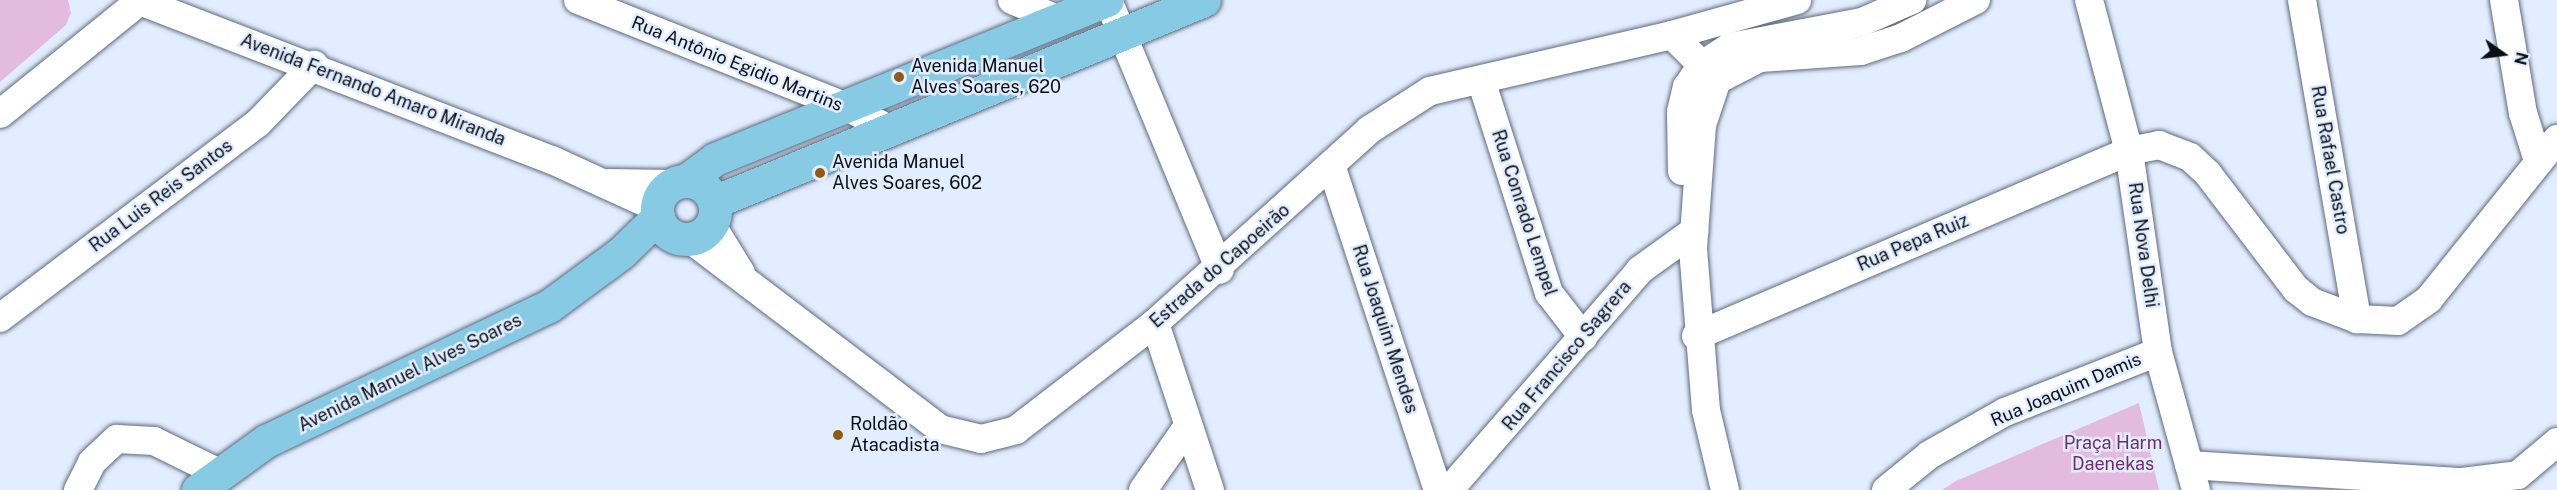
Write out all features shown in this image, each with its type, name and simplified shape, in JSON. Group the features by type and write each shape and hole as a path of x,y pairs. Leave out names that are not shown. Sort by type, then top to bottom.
{"main road":[{"name":"Avenida Manuel Alves Soares","path":"682,211 715,159 1107,0"},
{"name":"Avenida Manuel Alves Soares","path":"207,481 267,441 549,306 682,211 893,131 1204,0"}],"street":[{"name":"Rua Antônio Egidio Martins","path":"578,0 845,106 893,131"},
{"path":"1012,0 1057,19"},
{"path":"1107,0 1220,270"},
{"name":"Estrada do Capoeirão","path":"682,211 745,280 881,387 940,429 965,438 1016,430 1220,270 1399,107 1430,90 1672,35 1797,0"},
{"path":"1710,73 1760,58 1861,51 1920,29 1976,0"},
{"name":"Rua Nova Delhi","path":"2089,0 2129,151 2158,352 2193,478"},
{"name":"Rua Rafael Castro","path":"2302,0 2358,319"},
{"path":"2504,0 2523,113 2538,161"},
{"path":"0,114 138,1"},
{"name":"Avenida Fernando Amaro Miranda","path":"138,1 314,65 682,211"},
{"path":"1720,487 1696,336 1691,245 1702,125 1710,73 1730,46 1862,21 1910,1 1920,29"},
{"path":"1672,35 1710,73"},
{"name":"Rua Luis Reis Santos","path":"0,318 258,123 314,65"},
{"name":"Rua Conrado Lempel","path":"1481,80 1549,293 1583,337"},
{"name":"Rua Pepa Ruiz","path":"1696,336 2129,151 2159,145 2190,157 2261,238 2296,289 2321,306 2358,319 2398,321 2429,299 2557,139"},
{"name":"Rua Joaquim Mendes","path":"1332,168 1438,490"},
{"name":"Rua Francisco Sagrera","path":"1449,490 1640,270 1691,245"},
{"path":"1155,323 1210,490"},
{"name":"Rua Joaquim Damis","path":"1886,490 1929,455 2005,412 2158,352"},
{"path":"1143,490 1188,426"},
{"path":"78,490 92,462 117,439 154,441 207,481"},
{"path":"2193,478 2463,482 2518,475 2557,442"}],"green space":[{"path":"0,0 68,0 71,13 66,25 0,82"},
{"name":"Praça Harm Daenekas","path":"2139,403 2159,490 1942,490 1956,481"}],"place":[{"name":"Avenida Manuel Alves Soares, 620","path":"899,77"},
{"name":"Avenida Manuel Alves Soares, 602","path":"820,173"},
{"name":"Roldão Atacadista","path":"838,435"}]}
